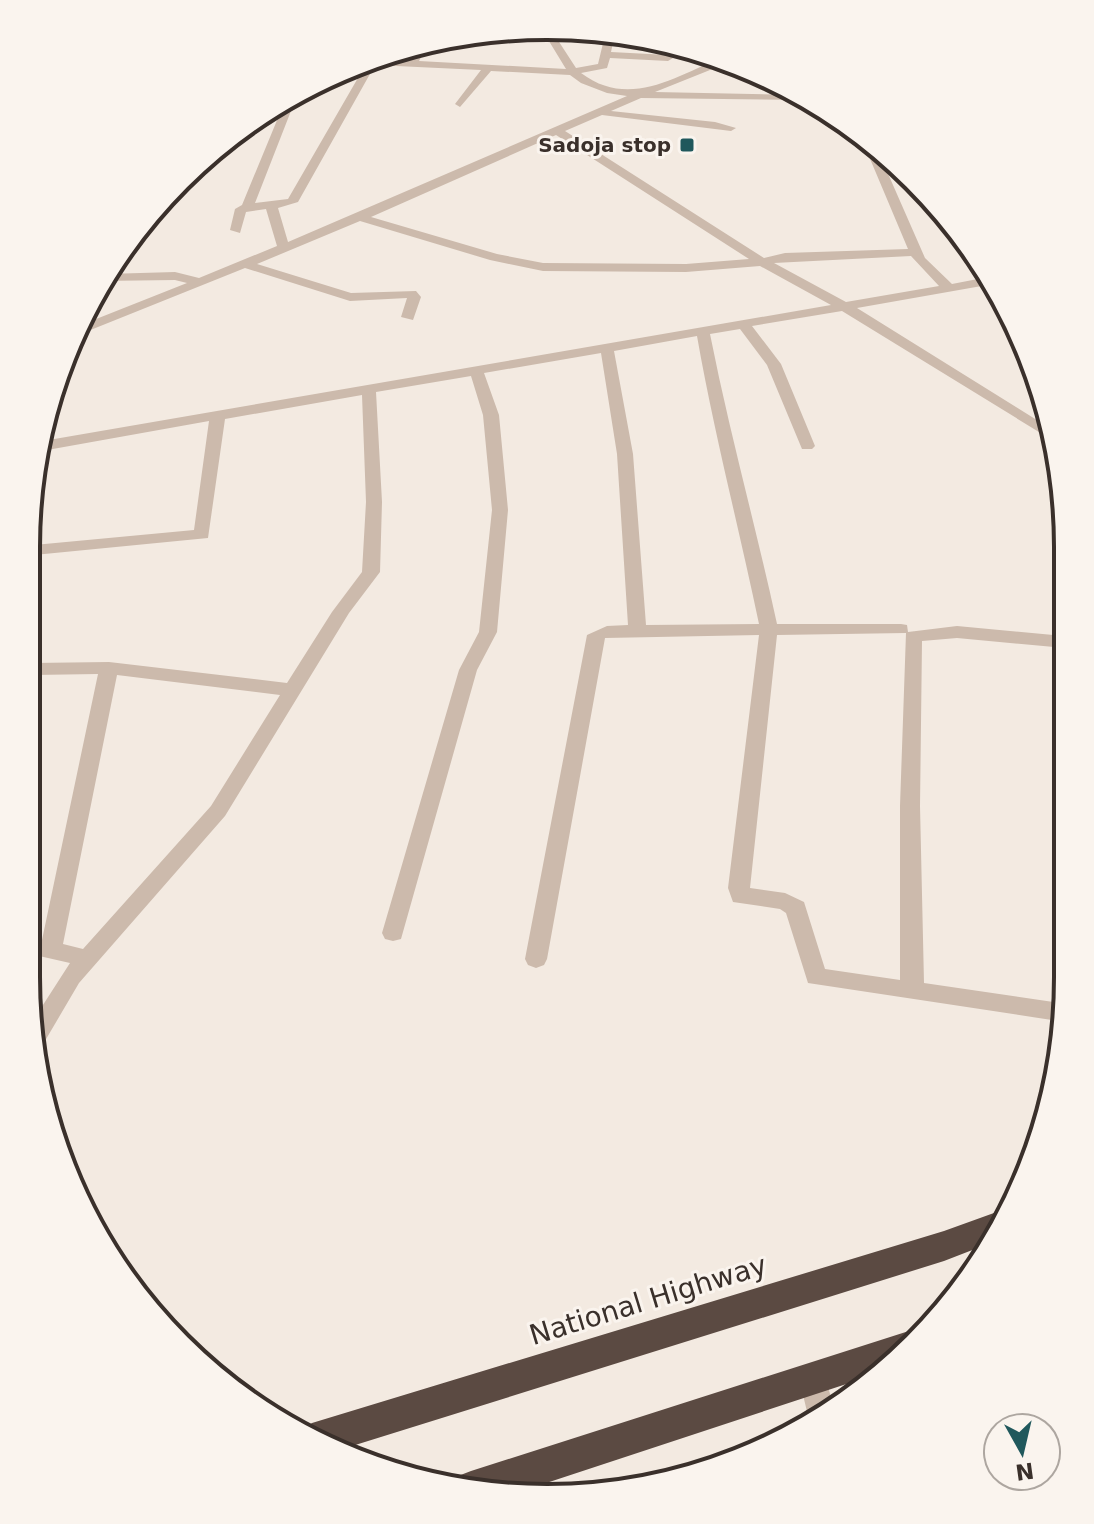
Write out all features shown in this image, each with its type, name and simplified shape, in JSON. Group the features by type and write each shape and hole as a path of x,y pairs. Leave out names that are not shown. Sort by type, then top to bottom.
{"highway":[{"name":"National Highway","path":"331,1435 944,1246 986,1230"},
{"path":"498,1482 817,1395 869,1368"}],"street":[{"path":"553,40 573,72 585,81 611,91 639,95 781,98"},
{"path":"399,62 573,72 603,66 608,44"},
{"path":"605,55 668,58"},
{"path":"413,63 417,57"},
{"path":"460,104 490,66"},
{"path":"91,325 284,248 709,67"},
{"path":"236,230 241,209 292,202 360,76"},
{"path":"679,120 680,96"},
{"path":"602,112 731,128"},
{"path":"247,208 285,113"},
{"path":"558,132 691,219 847,308 1040,429"},
{"path":"878,164 919,260 950,289"},
{"path":"271,205 284,248"},
{"path":"358,217 495,257 543,267 651,270 762,262 785,257 916,252"},
{"path":"245,264 350,297 411,294 414,297 408,317"},
{"path":"117,278 175,276 200,282"},
{"path":"51,444 980,283"},
{"path":"744,325 774,364 807,446"},
{"path":"703,332 717,408 742,501 769,630 739,888 741,896 785,901 796,908 816,977 1053,1011"},
{"path":"607,348 625,454 637,631"},
{"path":"393,933 468,670 488,632 500,510 491,415 476,370"},
{"path":"42,1025 71,977 218,811 371,572 374,502 369,389"},
{"path":"40,549 202,534 218,414"},
{"path":"536,959 594,640 601,632 901,629"},
{"path":"912,990 910,806 913,636 957,632 1054,641"},
{"path":"40,669 109,668 293,690"},
{"path":"51,950 109,668"},
{"path":"40,948 90,959"}],"place":[{"name":"Sadoja stop","path":"687,145"}]}
